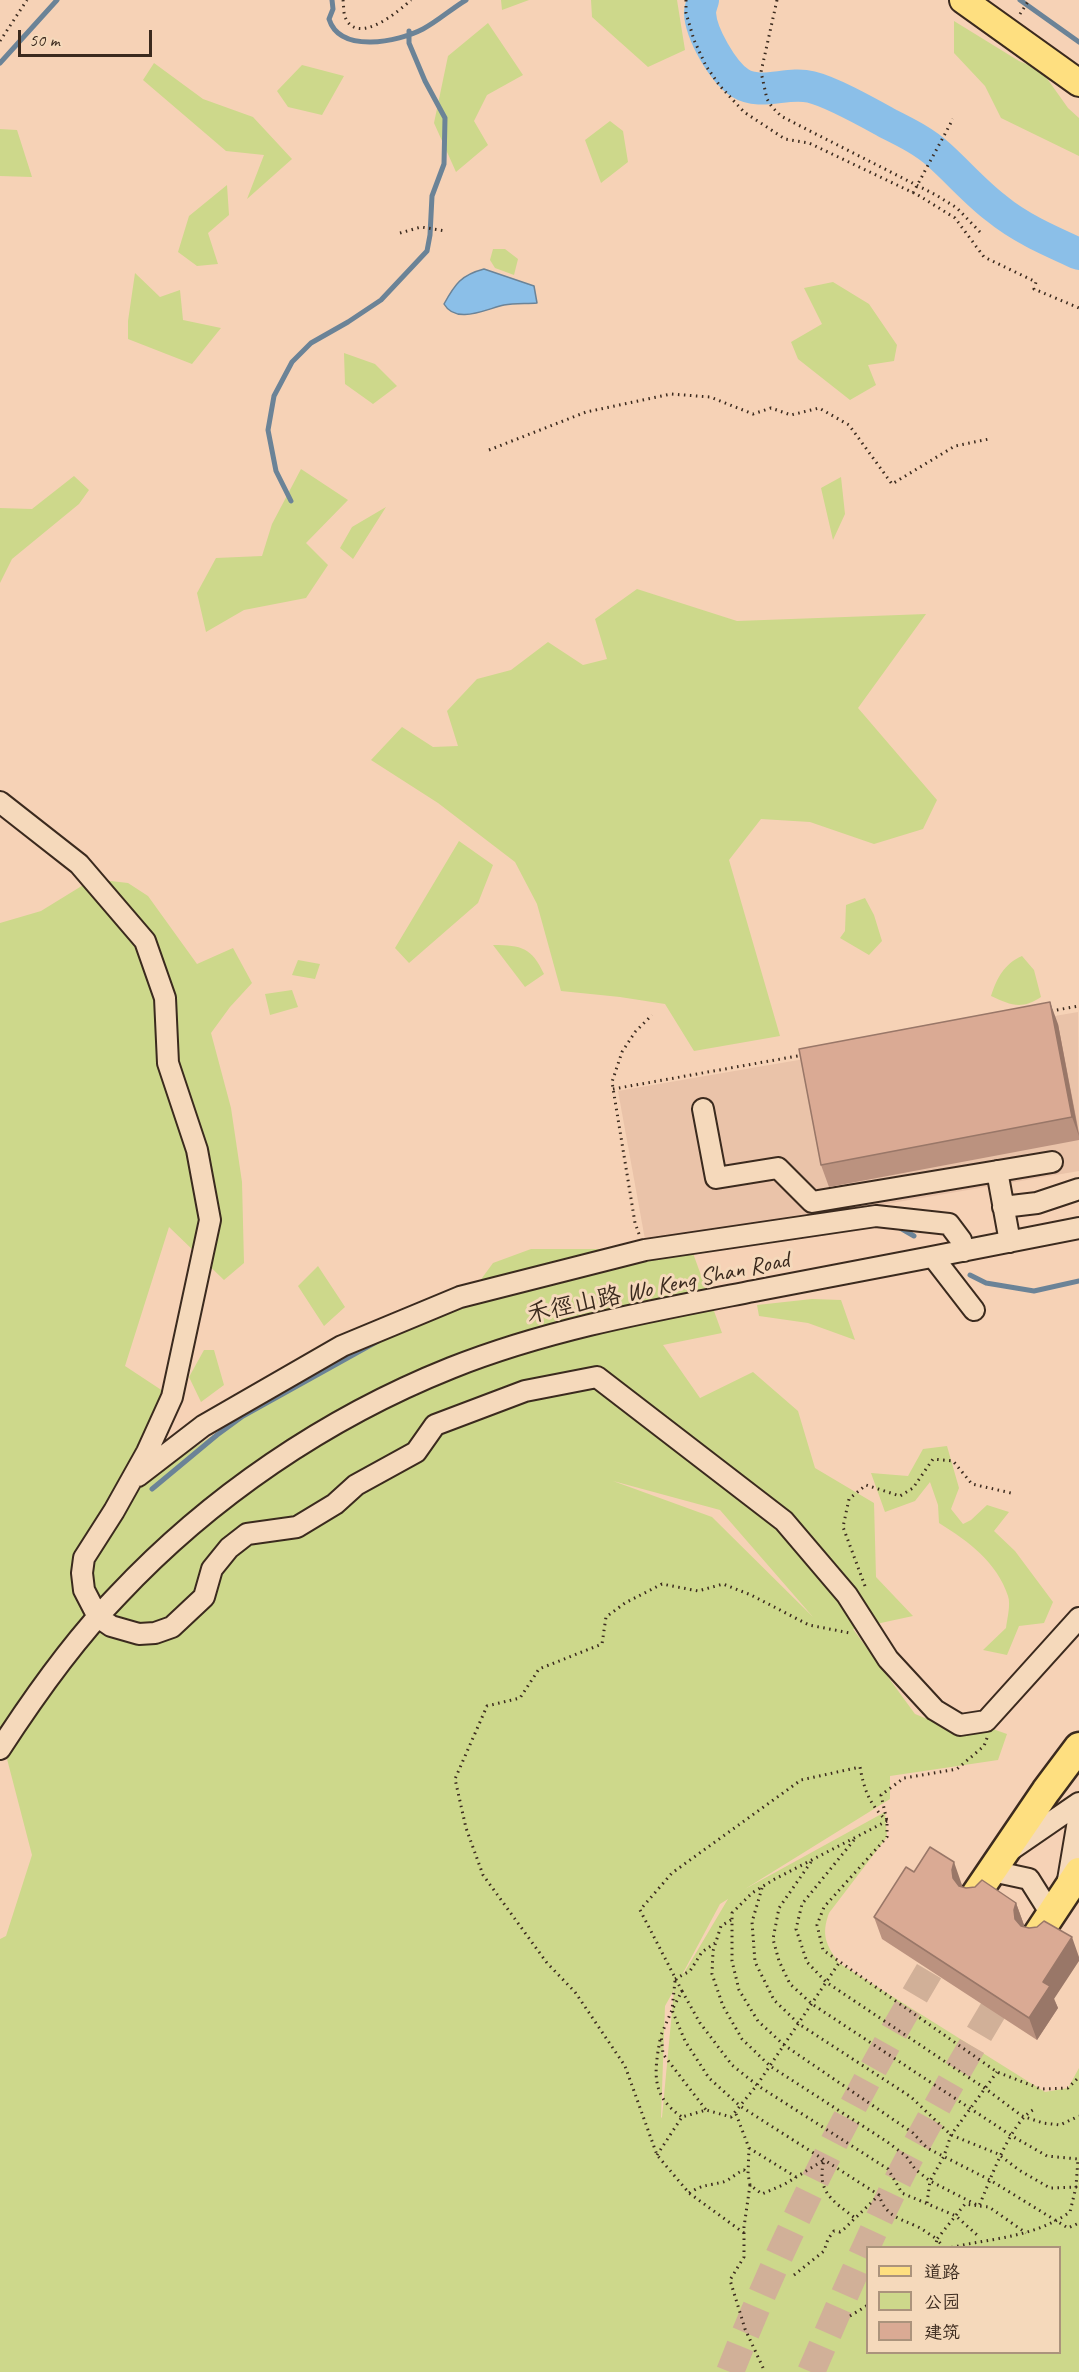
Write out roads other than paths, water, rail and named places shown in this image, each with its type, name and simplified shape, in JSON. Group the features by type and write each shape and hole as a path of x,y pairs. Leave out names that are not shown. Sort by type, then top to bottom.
{"highway":[{"path":"976,1894 1079,1747"}],"main road":[{"path":"963,0 1079,83"}],"street":[{"path":"0,802 79,864 145,941 165,998 168,1063 197,1150 210,1220 172,1397 131,1481 84,1558 82,1573 84,1590 98,1617 111,1626 139,1634 155,1633 172,1627 204,1597 212,1569 230,1548 247,1534 297,1527 335,1504 356,1485 416,1452 435,1425 525,1391 597,1377 784,1521 847,1595 888,1659 935,1710 960,1725 986,1721 1079,1618"},
{"path":"703,1108 716,1178 778,1168 812,1202 1052,1162"},
{"path":"997,1171 1010,1242"},
{"path":"1003,1207 1037,1203 1079,1189"},
{"path":"131,1481 203,1426 342,1346 460,1297 645,1250 876,1216 949,1224 961,1240 964,1251"},
{"name":"禾徑山路 Wo Keng Shan Road","path":"0,1749 40,1690 98,1617 174,1539 246,1482 332,1426 417,1382 498,1351 582,1326 1079,1228"},
{"path":"933,1257 974,1310"},
{"path":"1079,1803 997,1864 1029,1880 1059,1903 1079,1815"}],"water":[{"path":"484,269 534,286 537,303 504,305 464,315 449,310 444,304 455,286 464,277"}],"waterway":[{"path":"0,63 57,0"},
{"path":"332,0 333,9 329,19 335,30 345,37 371,42 412,34 466,0"},
{"path":"703,0 700,13 704,31 720,62 740,83 757,88 811,87 850,103 928,146 988,202 1015,222 1079,254"},
{"path":"1020,0 1079,42"},
{"path":"291,501 276,471 268,430 274,396 292,362 311,343 381,300 427,251 432,196 444,164 445,118 425,81 409,43 409,31"},
{"path":"895,1225 914,1236"},
{"path":"970,1275 986,1283 1034,1291 1079,1281"},
{"path":"152,1489 243,1416 378,1341"}],"tunnel":[{"path":"730,2372 777,2260 830,2150 858,2096 949,1938"},
{"path":"867,2246 904,2168 930,2120 1013,1977"},
{"path":"811,2372 866,2248"}]}
